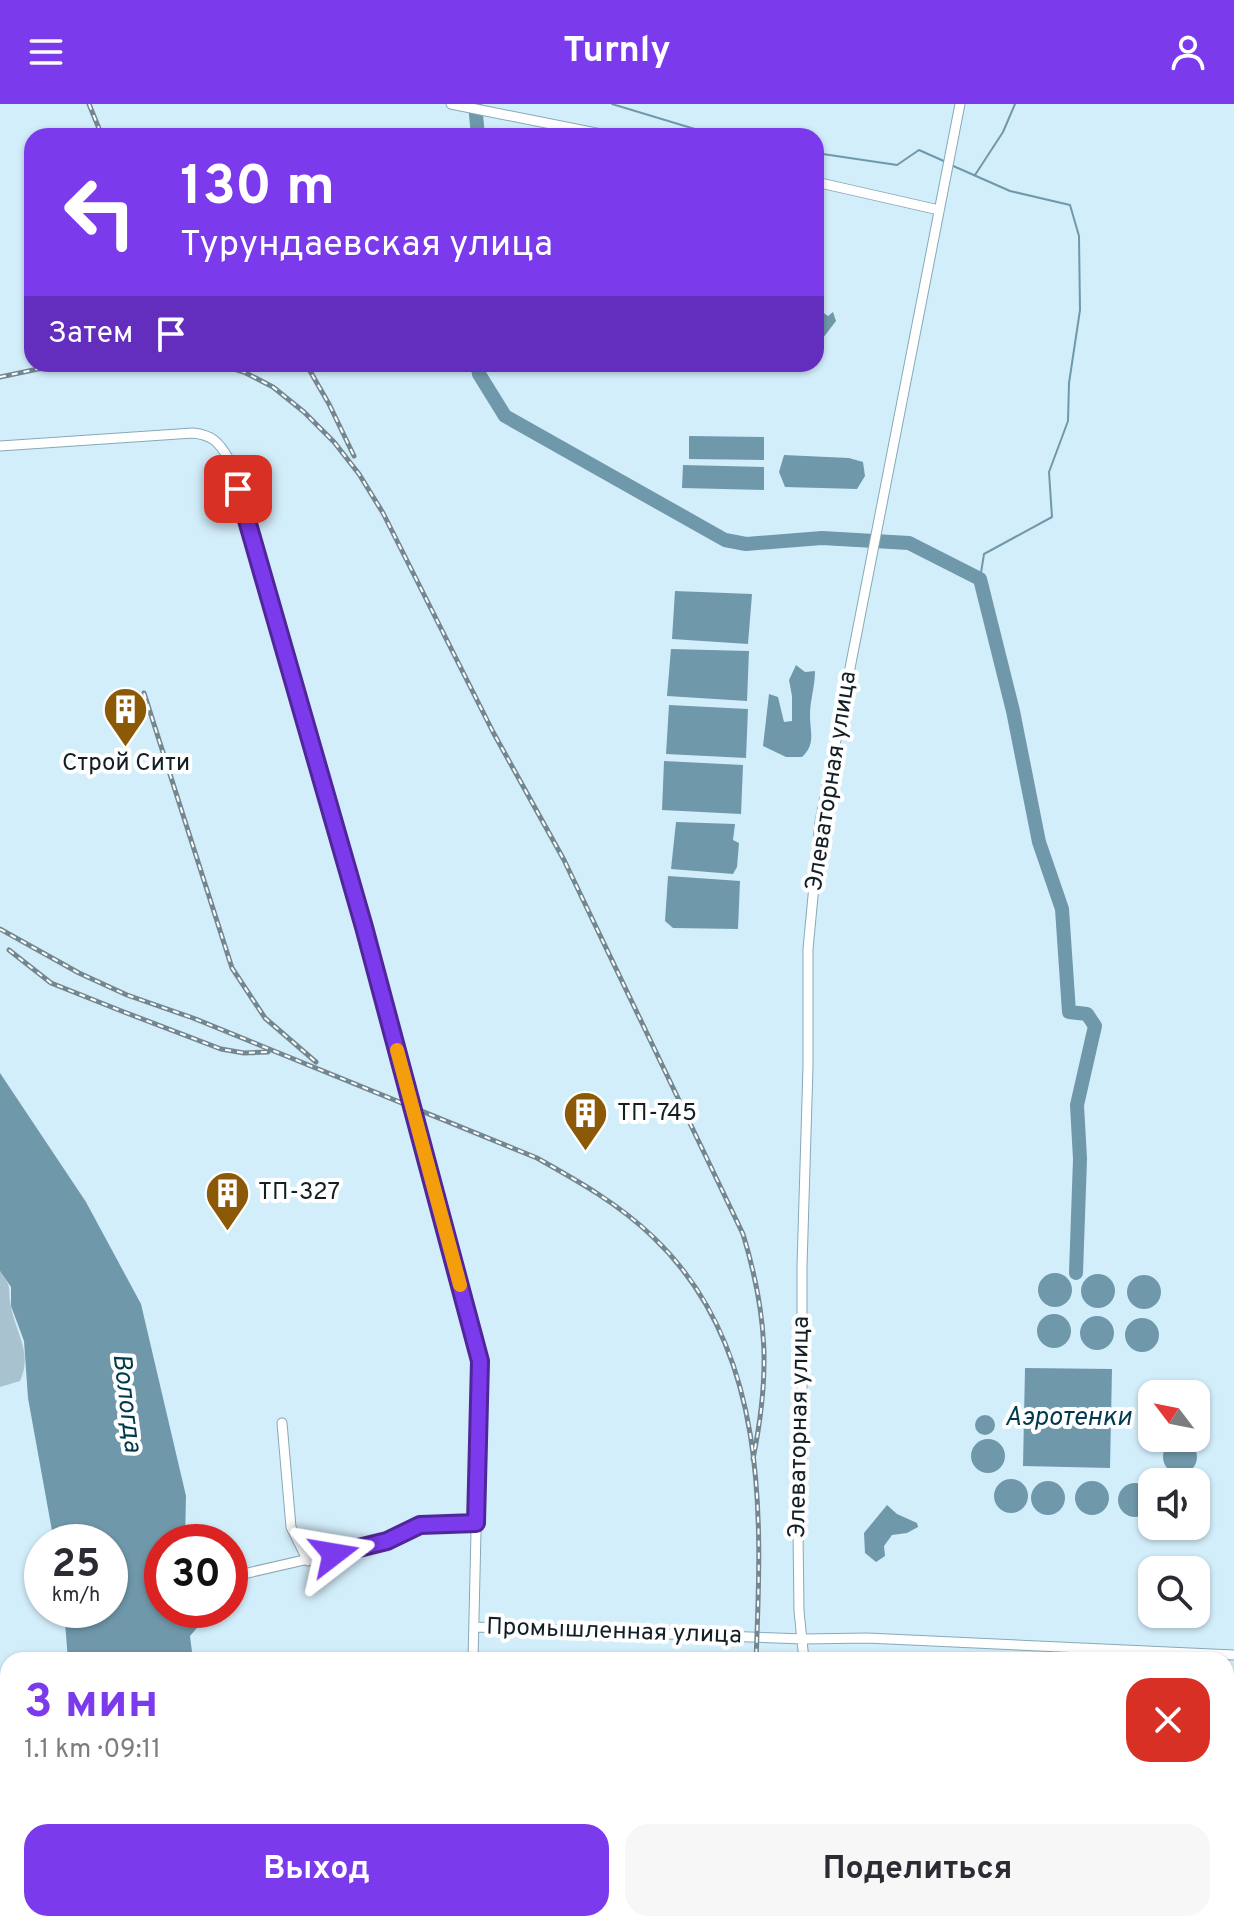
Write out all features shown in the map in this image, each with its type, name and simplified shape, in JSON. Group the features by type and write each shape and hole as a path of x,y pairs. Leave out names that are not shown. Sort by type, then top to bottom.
{"street":[{"path":"451,104 570,128"},
{"name":"Элеваторная улица","path":"804,1652 799,1611 798,1532 802,1468 808,949 820,822 960,104"},
{"path":"824,184 939,210"},
{"path":"0,446 193,433 207,434 220,444 228,458 364,927 480,1361 473,1652"},
{"path":"282,1423 291,1527 308,1561"},
{"path":"248,1573 387,1541 420,1525 476,1523"},
{"name":"Промышленная улица","path":"474,1627 804,1639 867,1638 1169,1652"}],"shaded area":[{"path":"0,1271 9,1286 25,1362 20,1381 0,1387"}],"water":[{"path":"833,312 836,321 824,337 824,313 828,316"},
{"path":"689,436 764,437 764,460 689,459"},
{"path":"784,455 849,458 863,462 865,476 857,489 785,487 779,472"},
{"path":"683,465 764,467 764,490 682,488"},
{"path":"675,591 752,594 748,644 672,639"},
{"path":"671,649 749,651 747,701 667,696"},
{"path":"796,665 805,672 815,671 810,709 811,738 802,757 786,757 763,746 769,694 778,697 784,722 792,721 789,680"},
{"path":"669,705 748,709 746,758 666,754"},
{"path":"664,761 743,765 741,814 662,810"},
{"path":"676,822 735,824 733,840 739,843 737,867 733,874 671,869"},
{"path":"668,876 740,881 738,929 673,928 665,921"},
{"name":"Вологда","path":"0,1073 86,1202 141,1304 186,1496 185,1524 144,1524 144,1628 197,1628 190,1636 192,1652 67,1652 65,1628 128,1628 128,1524 51,1524 28,1398 24,1341 11,1306 11,1287 0,1271"},
{"path":"1055,1273 1067,1278 1072,1290 1067,1302 1055,1307 1043,1302 1038,1290 1043,1278"},
{"path":"1098,1274 1110,1279 1115,1291 1110,1303 1098,1308 1086,1303 1081,1291 1086,1279"},
{"path":"1144,1275 1156,1280 1161,1292 1156,1304 1144,1309 1132,1304 1127,1292 1132,1280"},
{"path":"1054,1314 1066,1319 1071,1331 1066,1343 1054,1348 1042,1343 1037,1331 1042,1319"},
{"path":"1097,1316 1109,1321 1114,1333 1109,1345 1097,1350 1085,1345 1080,1333 1085,1321"},
{"path":"1142,1318 1154,1323 1159,1335 1154,1347 1142,1352 1130,1347 1125,1335 1130,1323"},
{"name":"Аэротенки","path":"1025,1368 1112,1369 1110,1468 1023,1466"},
{"path":"985,1415 992,1418 995,1425 992,1432 985,1435 978,1432 975,1425 978,1418"},
{"path":"988,1439 1000,1444 1005,1456 1000,1468 988,1473 976,1468 971,1456 976,1444"},
{"path":"1165,1452 1195,1452 1197,1457 1192,1468 1168,1468 1163,1457"},
{"path":"1011,1479 1023,1484 1028,1496 1023,1508 1011,1513 999,1508 994,1496 999,1484"},
{"path":"1048,1481 1060,1486 1065,1498 1060,1510 1048,1515 1036,1510 1031,1498 1036,1486"},
{"path":"1092,1481 1104,1486 1109,1498 1104,1510 1092,1515 1080,1510 1075,1498 1080,1486"},
{"path":"1138,1484 1138,1516 1135,1517 1123,1512 1118,1500 1123,1488"},
{"path":"887,1505 897,1514 917,1523 918,1527 907,1533 892,1535 884,1546 885,1556 876,1562 865,1553 864,1533"}],"waterway":[{"path":"475,104 477,128"},
{"path":"612,104 692,128"},
{"path":"975,175 1003,132 1015,104"},
{"path":"824,154 897,165 919,150 946,162"},
{"path":"951,165 1010,191 1070,205 1079,236 1080,310 1069,383 1068,421 1049,472 1052,517 984,554 980,579"},
{"path":"479,372 505,416 725,540 746,544 822,538 909,543 980,579 1013,711 1039,842 1062,909 1069,1012 1087,1014 1095,1026 1077,1105 1080,1159 1076,1273"}],"railway":[{"path":"89,104 99,128"},
{"path":"0,377 24,372"},
{"path":"244,372 273,387 334,442 383,513 493,732 564,860 743,1234 758,1292 764,1346 762,1400 753,1459"},
{"path":"311,372 354,456"},
{"path":"144,693 232,968 265,1018 316,1062"},
{"path":"0,929 79,973 127,995 193,1018 537,1158 583,1184 653,1237 691,1281 719,1329 738,1380 750,1435 757,1491 756,1652"},
{"path":"9,950 51,983 124,1012 221,1049 244,1053 268,1052"}],"slow traffic":[{"path":"397,1050 460,1285"}],"place":[{"name":"Строй Сити","path":"126,749"},
{"name":"ТП-745","path":"586,1153"},
{"name":"ТП-327","path":"227,1232"}],"route":[{"path":"238,489 364,927 480,1361 476,1523 420,1525 387,1541 334,1554"}]}
